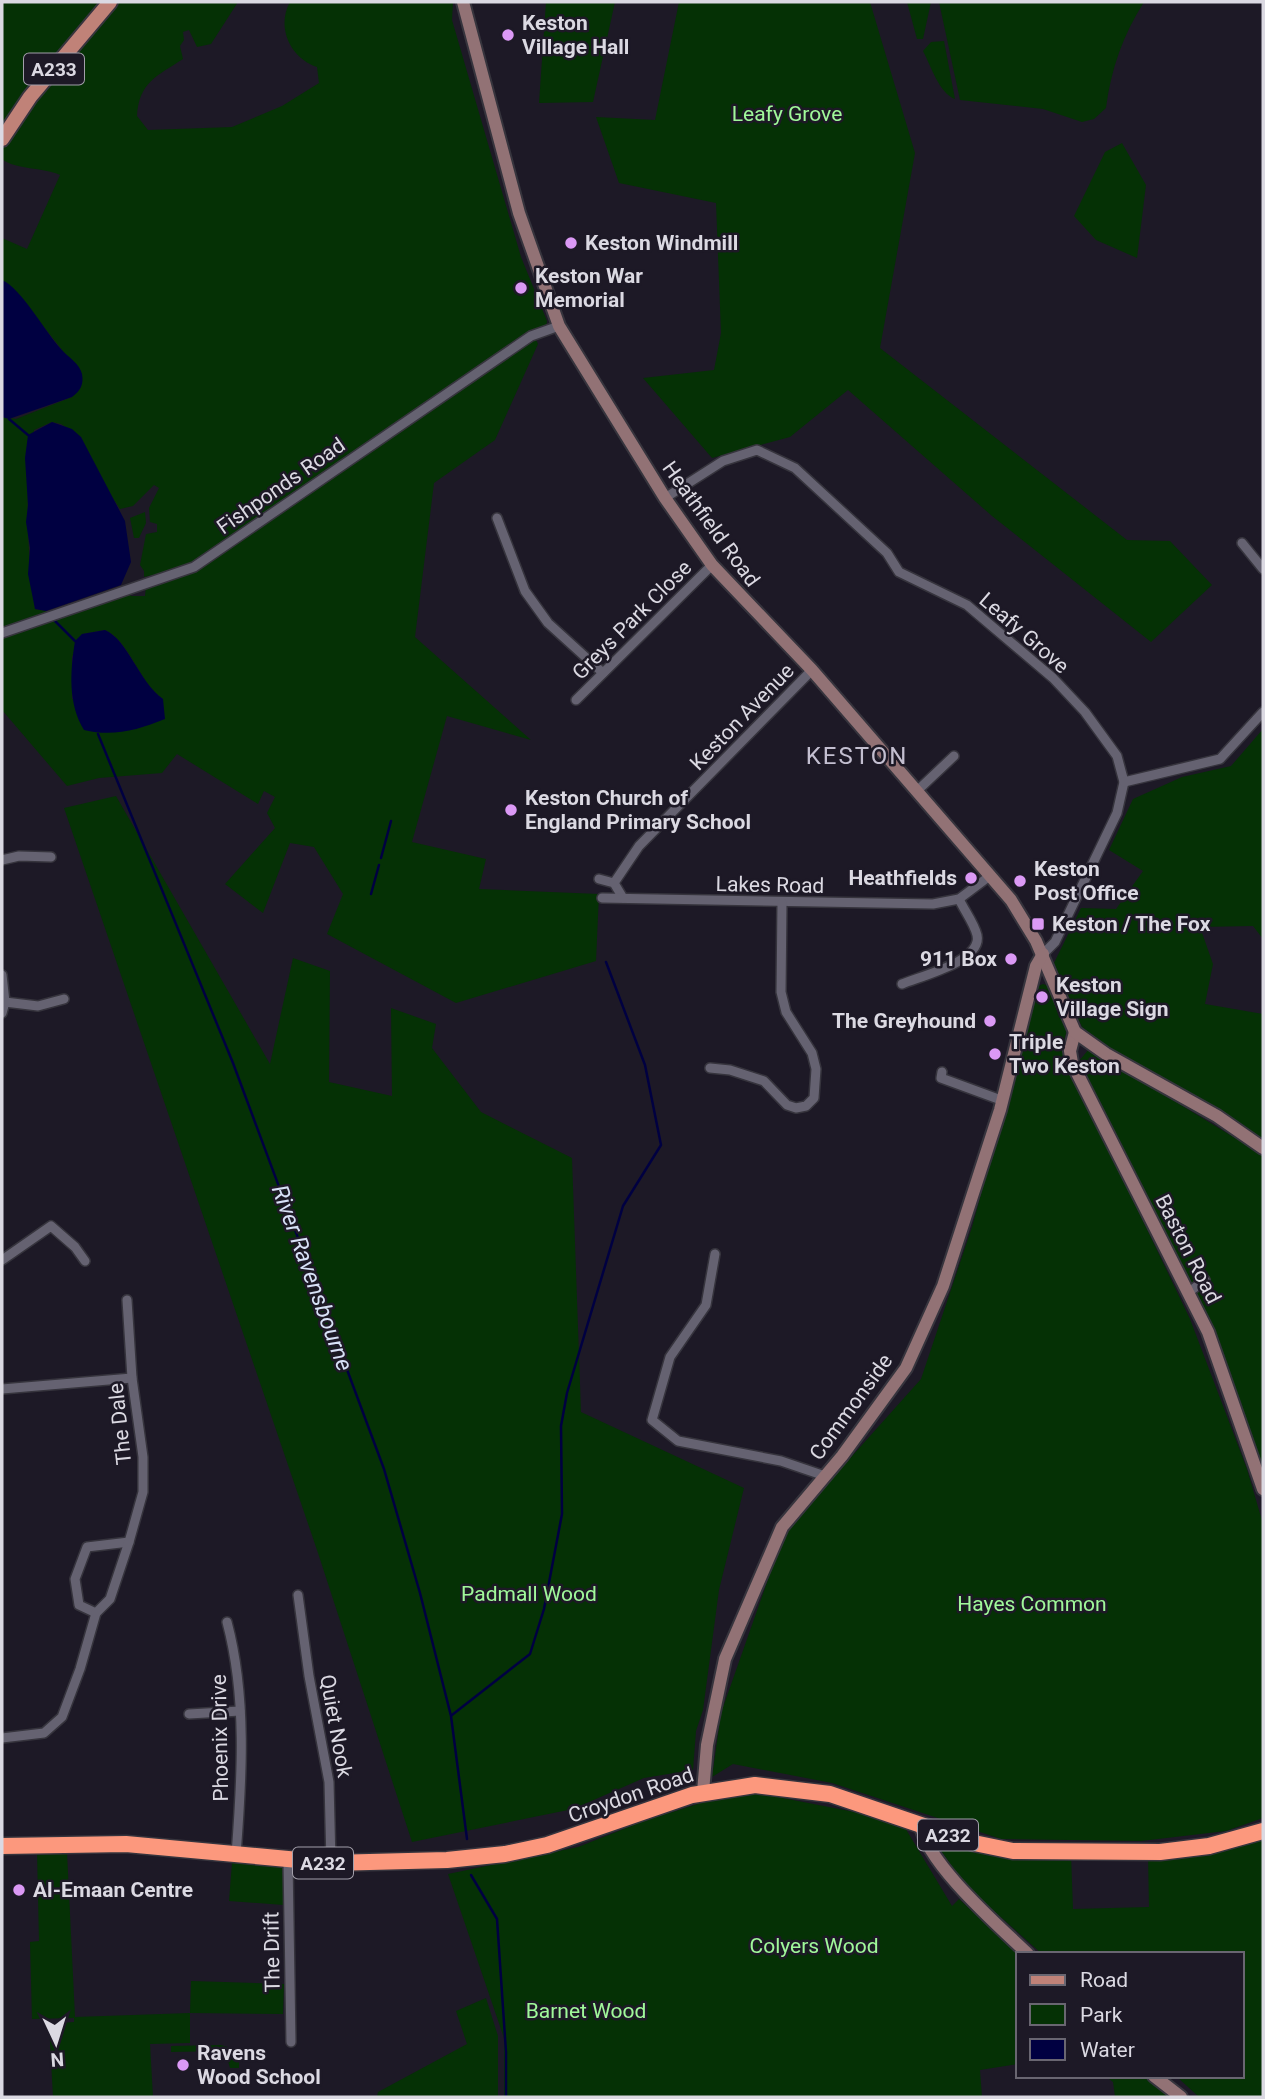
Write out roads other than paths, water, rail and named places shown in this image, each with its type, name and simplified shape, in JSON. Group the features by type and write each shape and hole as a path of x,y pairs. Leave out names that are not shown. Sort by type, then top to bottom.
{"highway":[{"name":"Croydon Road","path":"2,1846 126,1844 331,1864 447,1860 512,1852 561,1841 703,1792 755,1785 788,1787 850,1800 998,1849 1074,1854 1182,1850 1222,1843 1263,1831"}],"main road":[{"name":"A233","path":"2,139 30,97 110,2"},
{"name":"Heathfield Road","path":"463,2 519,214 559,326 666,498 712,565 749,607 812,670 918,790 991,875 1022,916 1043,954 1075,1032"},
{"name":"Commonside","path":"703,1792 707,1745 725,1659 782,1527 825,1476 906,1368 957,1250 1001,1100 1037,963 1043,954"},
{"path":"1028,998 1039,981 1054,984"},
{"path":"1075,1032 1106,1054 1217,1116 1263,1148"},
{"name":"Baston Road","path":"1075,1032 1071,1048 1072,1063 1189,1292 1237,1409 1263,1489"},
{"path":"921,1825 924,1836 960,1891 1026,1952"},
{"path":"1157,2078 1181,2097"}],"street":[{"name":"Fishponds Road","path":"2,632 194,566 531,336 559,326"},
{"name":"Leafy Grove","path":"666,498 723,461 757,450 795,468 887,553 899,572 967,605 1053,678 1085,712 1117,756 1124,782"},
{"path":"497,518 524,591 548,623 603,673"},
{"path":"1242,543 1263,569"},
{"name":"Greys Park Close","path":"576,700 712,565"},
{"name":"Keston Avenue","path":"614,883 639,846 812,670"},
{"path":"1043,954 1055,942 1093,868 1117,813 1124,782 1220,759 1263,712"},
{"path":"918,790 954,756"},
{"path":"2,860 19,856 51,857"},
{"name":"Lakes Road","path":"602,898 925,904 959,899 991,875"},
{"path":"599,879 614,883 623,898"},
{"path":"902,984 966,958 975,949 977,936 959,899"},
{"path":"709,1068 730,1070 764,1081 787,1105 796,1108 806,1106 814,1098 814,1061 807,1042 786,1012 781,992 782,903"},
{"path":"2,975 5,1002 2,1013"},
{"path":"5,1002 38,1006 64,999"},
{"path":"942,1072 941,1078 1001,1100"},
{"path":"2,1260 51,1226 75,1247 85,1261"},
{"path":"715,1254 706,1305 670,1357 652,1420 678,1441 781,1461 825,1476"},
{"path":"1189,1292 1205,1280"},
{"name":"The Dale","path":"2,1738 44,1733 62,1717 80,1669 96,1613 110,1599 129,1542 143,1492 144,1457 132,1378 127,1300"},
{"path":"2,1389 132,1378"},
{"path":"96,1613 79,1605 75,1578 87,1547 129,1542"},
{"name":"Quiet Nook","path":"298,1595 329,1782 331,1864"},
{"name":"Phoenix Drive","path":"227,1622 235,1652 240,1711 236,1855"},
{"path":"189,1714 240,1711"},
{"name":"The Drift","path":"288,1861 291,2042"}],"water":[{"path":"2,280 25,301 55,342 79,367 82,378 81,387 72,397 9,419 2,417"},
{"path":"52,422 72,429 81,437 125,521 131,562 121,585 46,611 35,609 28,574 30,548 26,522 28,505 25,458 28,435"},
{"path":"105,630 120,643 147,682 163,699 165,719 125,731 105,733 84,730 73,699 72,664 75,641 82,634"}],"waterway":[{"path":"9,419 28,435"},
{"path":"53,619 75,641"},
{"name":"River Ravensbourne","path":"98,734 233,1063 384,1469 420,1593 451,1716 467,1839"},
{"path":"381,858 391,821"},
{"path":"371,894 379,865"},
{"path":"452,1715 530,1654 544,1609 562,1514 561,1426 567,1393 623,1206 661,1145 645,1065 606,962"},
{"name":"River Ravensbourne","path":"471,1875 497,1919 506,2052 506,2097"}],"place":[{"name":"Keston Village Hall","path":"508,35"},
{"name":"Keston Windmill","path":"571,243"},
{"name":"Keston War Memorial","path":"521,288"},
{"name":"Keston Church of England Primary School","path":"511,810"},
{"name":"Heathfields","path":"971,878"},
{"name":"Keston Post Office","path":"1020,881"},
{"name":"Keston / The Fox","path":"1038,924"},
{"name":"911 Box","path":"1011,959"},
{"name":"Keston Village Sign","path":"1042,997"},
{"name":"The Greyhound","path":"990,1021"},
{"name":"Triple Two Keston","path":"995,1054"},
{"name":"Al-Emaan Centre","path":"19,1890"},
{"name":"Ravens Wood School","path":"183,2065"}],"district":[{"name":"KESTON","path":"857,756"}],"park label":[{"name":"Padmall Wood","path":"529,1594"},
{"name":"Hayes Common","path":"1032,1604"},
{"name":"Colyers Wood","path":"814,1946"},
{"name":"Barnet Wood","path":"586,2011"}]}
